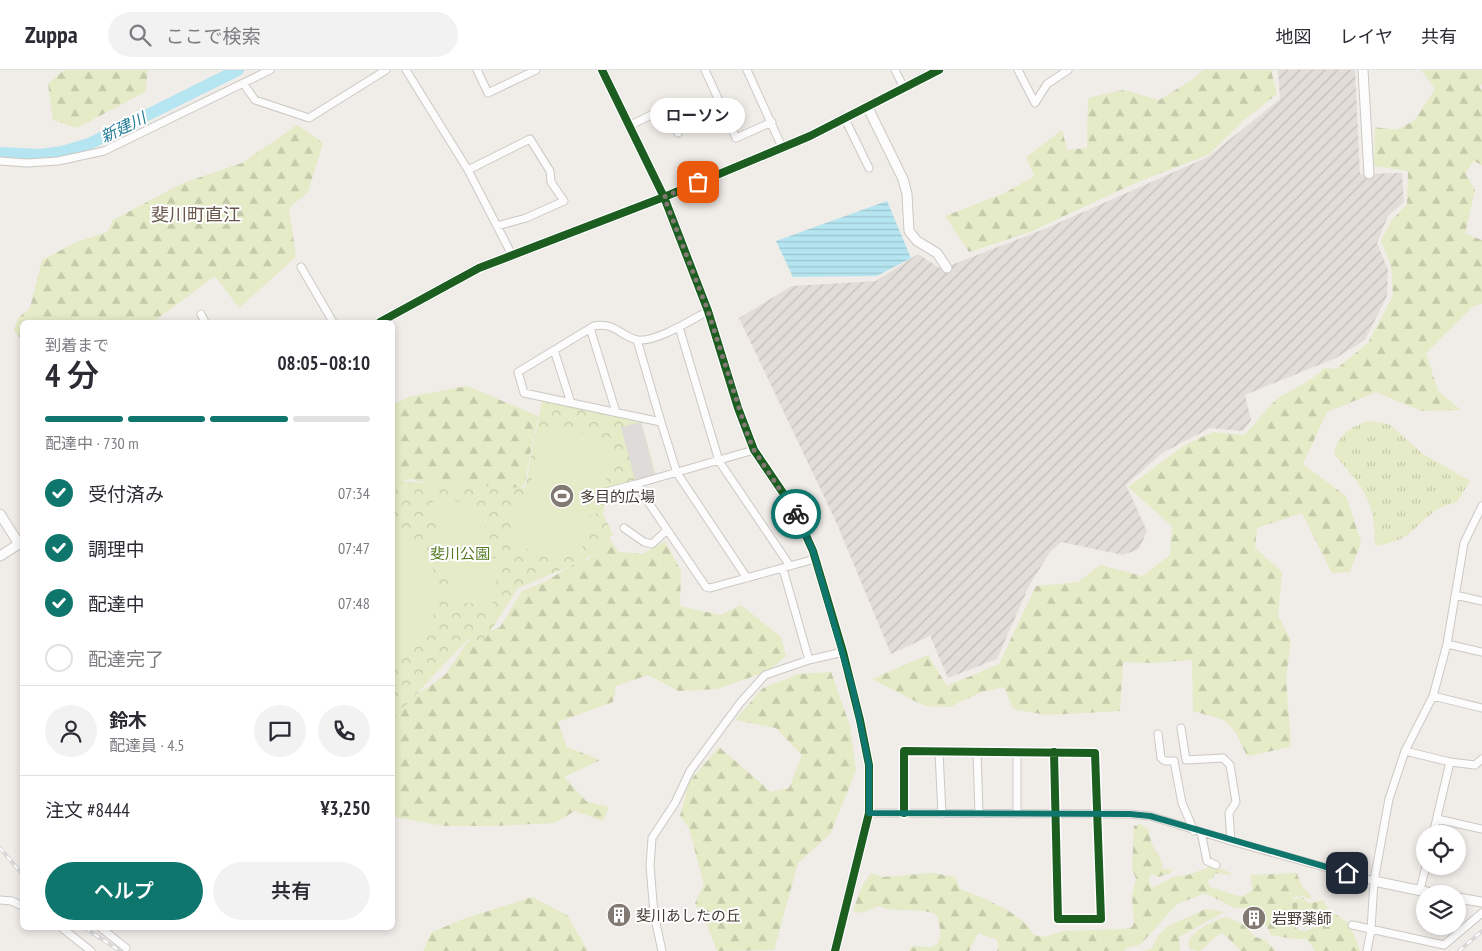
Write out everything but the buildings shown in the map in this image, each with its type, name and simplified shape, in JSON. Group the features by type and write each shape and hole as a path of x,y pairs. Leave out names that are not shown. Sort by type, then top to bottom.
{"street":[{"path":"0,161 27,163 58,161 104,151 270,70"},
{"path":"243,83 255,100 309,118 386,70"},
{"path":"406,70 468,170 512,255"},
{"path":"476,70 488,93 536,70"},
{"path":"602,70 664,197 708,311 740,415 754,450 794,509 806,531 843,652 869,765 869,813 835,951"},
{"path":"705,70 736,138 772,122"},
{"path":"747,70 782,147"},
{"path":"895,70 904,88"},
{"path":"384,320 479,268 664,197 810,136 939,70"},
{"path":"1018,70 1035,104 1047,84 1068,70"},
{"path":"1363,70 1369,174"},
{"path":"867,106 903,179 907,194 909,231 917,241 937,253 947,268"},
{"path":"629,126 667,107 678,133"},
{"path":"844,117 869,168"},
{"path":"468,170 530,139 550,171 551,182 564,201 526,218 497,226"},
{"path":"301,267 332,320"},
{"path":"661,422 524,393 518,372 590,328 602,324 612,326 637,340 657,337 708,311"},
{"path":"200,314 204,320"},
{"path":"679,326 720,461 787,567 809,660"},
{"path":"590,328 616,412"},
{"path":"637,340 677,473 747,578"},
{"path":"554,350 571,402"},
{"path":"606,492 754,450"},
{"path":"636,484 706,587 710,588 815,559"},
{"path":"1366,951 1371,930 1374,881 1389,799 1405,751 1433,696 1447,644 1464,543 1482,506"},
{"path":"0,514 20,542"},
{"path":"624,528 644,542 652,544 667,530"},
{"path":"0,556 20,544"},
{"path":"1455,595 1482,601"},
{"path":"1447,644 1482,652"},
{"path":"662,951 654,914 650,866 652,838 675,803 701,755 740,703 765,676 809,660 843,652"},
{"path":"1433,696 1482,708"},
{"path":"1181,728 1186,760"},
{"path":"1158,734 1161,758 1164,761 1223,758 1230,765 1236,802 1229,813 1231,841"},
{"path":"904,813 904,751 939,752 1054,752 1095,753 1101,919 1058,919 1054,752"},
{"path":"1405,751 1475,766 1482,759"},
{"path":"939,752 942,814"},
{"path":"978,752 979,814"},
{"path":"1017,752 1017,814"},
{"path":"1174,761 1182,803 1200,836 1207,861 1216,865"},
{"path":"1435,825 1450,762"},
{"path":"869,813 1130,814 1150,816 1200,836 1231,841 1374,881 1416,889"},
{"path":"1437,819 1482,829"},
{"path":"1466,899 1482,902"},
{"path":"0,900 12,901 20,905"},
{"path":"1352,925 1444,945 1482,912"},
{"path":"65,930 91,951"},
{"path":"104,930 126,948"}],"shaded area":[{"path":"1278,70 1355,70 1360,174 1402,173 1404,202 1388,216 1377,243 1388,270 1387,296 1365,340 1336,358 1245,395 1251,420 1243,431 1210,428 1162,453 1126,485 1147,531 1139,549 1123,555 1061,542 1050,552 1029,586 997,659 948,678 930,636 891,654 837,524 739,318 792,286 876,281 918,254 941,269 1047,228 1208,157 1280,99"},
{"path":"641,422 655,475 635,480 621,427"}],"green space":[{"path":"64,70 148,70 145,92 77,128 53,120 48,84"},
{"path":"1203,70 1271,70 1277,94 1244,120 1208,155 1135,183 1032,231 969,252 945,216 1003,194 1034,176 1026,157 1062,130 1067,150 1087,148 1088,98 1123,90 1159,100 1192,80"},
{"path":"1421,70 1482,70 1482,84 1479,87 1482,90 1482,165 1474,161 1465,173 1475,190 1465,234 1482,240 1482,304 1472,307 1426,353 1438,391 1461,410 1422,411 1376,392 1327,412 1303,464 1346,496 1361,542 1350,572 1332,573 1302,513 1257,528 1255,548 1282,572 1278,616 1291,640 1286,678 1291,747 1247,756 1235,731 1224,720 1193,711 1192,660 1151,663 1123,662 1120,711 1047,715 1013,709 1004,687 981,692 950,707 925,706 872,679 928,655 947,686 999,664 1036,586 1078,582 1100,565 1142,576 1170,555 1172,526 1128,487 1185,445 1213,432 1244,435 1279,398 1311,379 1324,368 1336,369 1368,343 1393,296 1391,266 1381,240 1392,220 1407,204 1408,171 1374,166 1375,127 1396,130 1414,121 1435,89"},
{"path":"297,125 323,143 308,192 289,208 296,257 239,308 215,276 157,320 20,320 20,338 14,330 18,318 30,308 42,260 77,242 107,232 113,220 183,183 242,163"},
{"path":"467,386 538,416 524,486 498,497 410,479 395,483 395,403 409,397"},
{"name":"斐川公園","path":"542,400 641,421 656,475 608,487 603,515 613,534 585,560 518,588 484,641 468,639 395,717 395,481 525,488"},
{"path":"1369,421 1389,424 1423,454 1470,481 1457,502 1437,509 1403,538 1375,546 1373,516 1366,495 1334,454 1339,441 1346,432"},
{"name":"多目的広場","path":"546,426 604,438 612,449 600,512 588,516 581,555 574,558 518,547 510,536 515,509 518,509 519,502 513,501 529,491 541,430"},
{"path":"434,497 488,508 481,549 438,541 443,517 430,514"},
{"path":"599,521 618,552 643,554 665,541 681,571 680,606 720,615 741,605 781,637 786,656 768,671 717,689 679,691 648,675 616,686 613,702 558,722 567,747 600,760 564,777 586,801 609,807 603,821 575,811 554,823 494,826 445,826 395,817 395,707 446,674 468,641 500,627 522,591 547,581 573,564 590,559"},
{"path":"395,524 415,541 432,566 437,580 436,608 430,622 395,654"},
{"path":"454,551 500,559 492,607 445,599"},
{"path":"831,672 850,726 856,771 830,834 798,863 774,950 717,951 706,923 695,903 704,885 689,828 680,816 689,782 719,747 771,792 789,788 802,755 776,728 735,720 763,688 799,674"},
{"path":"1140,824 1148,829 1152,845 1160,857 1163,869 1172,869 1171,873 1158,877 1152,874 1149,876 1150,886 1155,887 1173,877 1188,875 1212,866 1231,873 1231,875 1215,873 1213,878 1208,880 1209,887 1244,896 1252,890 1251,875 1297,873 1301,885 1311,896 1311,900 1303,896 1294,897 1287,919 1298,929 1308,931 1329,913 1336,915 1342,918 1350,927 1360,951 1315,951 1307,939 1293,939 1271,935 1264,922 1266,916 1258,909 1235,908 1205,893 1177,904 1141,944 1124,949 1125,951 997,951 999,946 996,939 978,933 969,951 909,951 911,947 931,947 939,942 940,928 937,915 930,912 893,910 879,906 861,913 853,911 861,888 871,873 883,877 933,873 955,877 960,889 1011,912 1034,935 1043,937 1064,931 1126,929 1132,927 1134,923 1132,896 1136,879 1132,868 1134,826"},
{"path":"532,897 567,915 588,951 423,951 431,933 460,920"},
{"path":"1302,897 1309,903 1323,900 1328,908 1315,914 1317,922 1305,928 1293,922 1290,906 1294,900"},
{"path":"1207,909 1224,912 1179,937 1180,951 1145,951 1153,947 1158,936 1167,928 1178,921"},
{"path":"1227,917 1244,925 1255,937 1265,940 1276,951 1241,951 1224,934 1219,934 1200,951 1191,950 1188,945 1193,935 1210,923"}],"water":[{"path":"887,201 911,258 877,276 793,277 776,241"}],"waterway":[{"name":"新建川","path":"0,153 40,155 62,152 89,144 238,70"}],"railway":[{"path":"0,848 20,872"},
{"path":"88,930 120,951"},
{"path":"1459,951 1482,931"}],"cycle path":[{"path":"602,70 664,197 708,311 738,408 754,450 794,509 813,551 843,652 869,765 869,813 835,951"},
{"path":"384,320 479,268 664,197 810,136 939,70"},
{"path":"904,813 904,751 1095,753 1101,919 1058,919 1054,752"}],"way so far":[{"path":"698,182 664,197 708,311 748,436 754,450 796,514"}],"place":[{"name":"ローソン","path":"698,182"},
{"name":"多目的広場","path":"562,496"},
{"name":"斐川あしたの丘","path":"619,915"},
{"name":"岩野薬師","path":"1254,918"}],"district":[{"name":"斐川町直江","path":"196,214"}],"route":[{"path":"796,514 806,531 813,551 853,690 869,765 869,813 1130,814 1150,816 1231,841 1347,873"}]}
